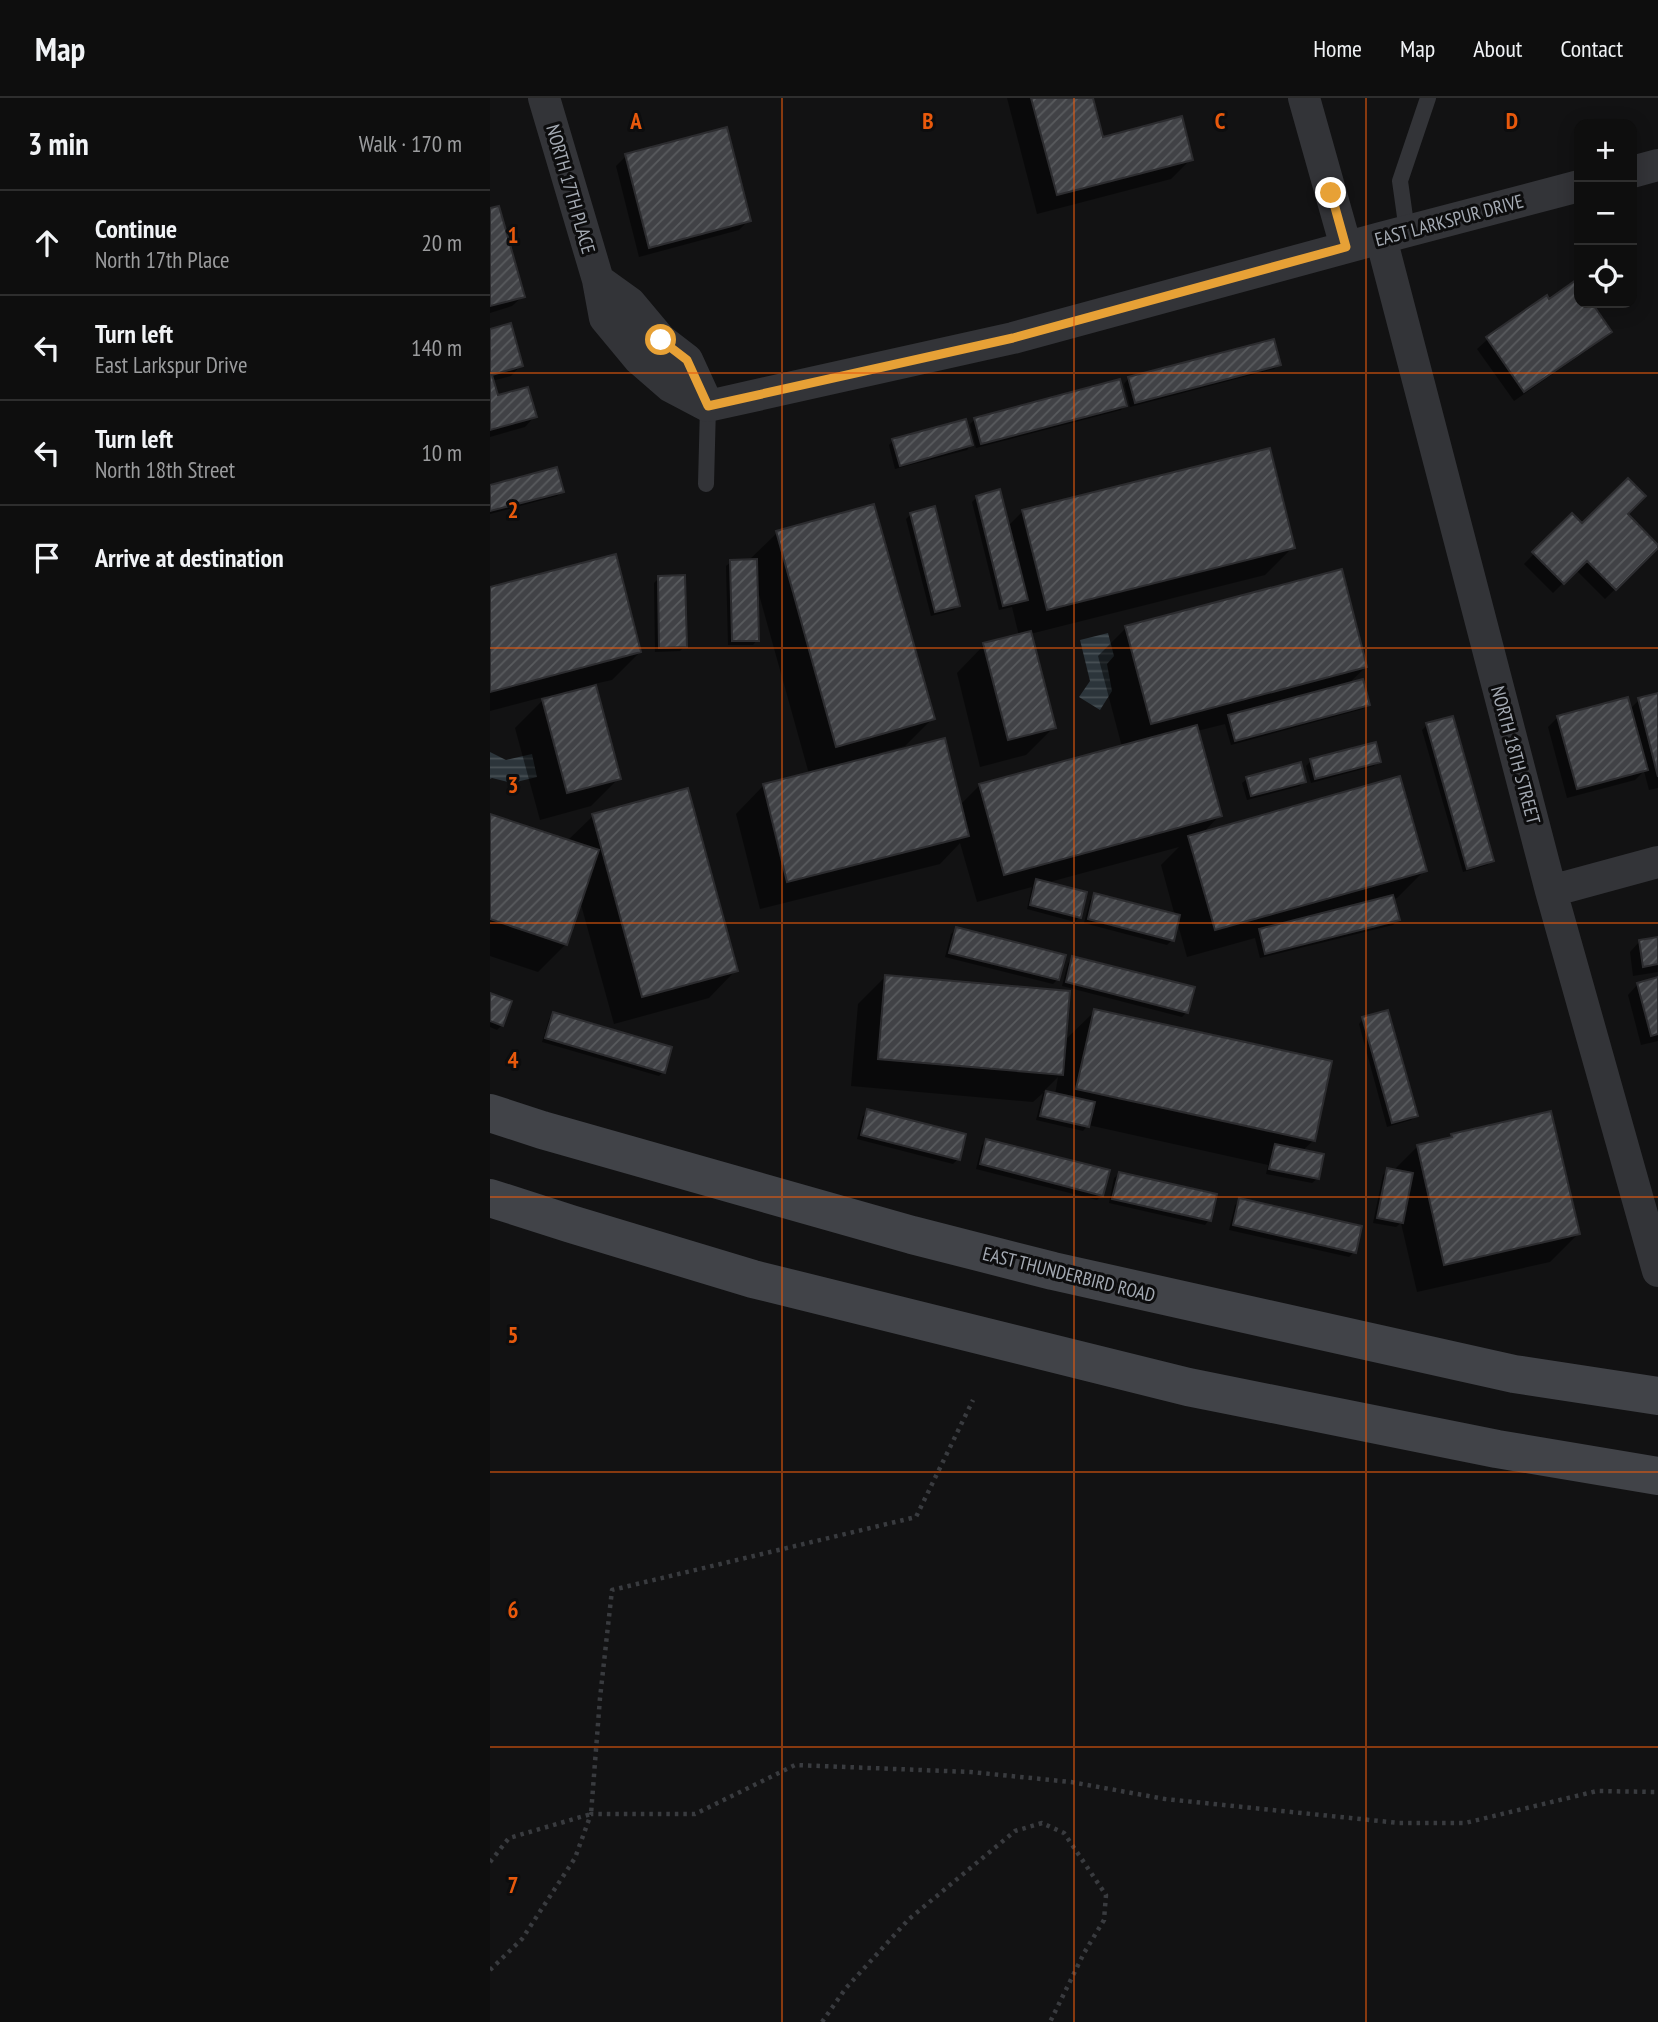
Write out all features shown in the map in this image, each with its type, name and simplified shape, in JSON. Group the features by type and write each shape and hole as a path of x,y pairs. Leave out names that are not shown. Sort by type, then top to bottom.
{"main road":[{"name":"EAST THUNDERBIRD ROAD","path":"490,1112 542,1130 912,1235 1053,1271 1514,1374 1658,1396"},
{"path":"490,1198 753,1279 1188,1387 1497,1448 1657,1470"}],"street":[{"name":"NORTH 17TH PLACE","path":"544,98 598,280 630,303 661,340 687,360 708,406"},
{"path":"1304,98 1346,247"},
{"path":"1637,171 1658,165"},
{"name":"EAST LARKSPUR DRIVE","path":"708,406 1013,338 1574,187"},
{"name":"NORTH 18TH STREET","path":"1394,234 1551,891 1658,1271"},
{"path":"1551,891 1658,862"}],"lane":[{"path":"1394,234 1400,181 1428,98"},
{"path":"706,484 708,406"}],"path":[{"path":"490,1970 522,1939 575,1858 591,1814 612,1590 916,1517 973,1400"},
{"path":"490,1862 509,1838 591,1814 695,1814 795,1765 971,1772 1071,1782 1165,1799 1399,1823 1465,1823 1597,1791 1658,1792"},
{"path":"822,2022 846,1989 909,1919 1015,1831 1042,1823 1063,1833 1106,1895 1104,1920 1084,1953 1050,2022"}],"shaded area":[{"path":"1108,633 1114,656 1107,664 1112,691 1100,710 1079,697 1090,681 1080,640"},
{"path":"490,752 506,760 532,754 537,777 512,783 490,779"}],"building":[{"path":"1031,98 1093,98 1103,137 1182,116 1193,160 1057,195"},
{"path":"727,127 751,221 649,248 625,154"},
{"path":"499,206 525,297 490,306 490,208"},
{"path":"1574,281 1574,308 1595,308 1612,332 1524,392 1486,337 1547,295 1549,299"},
{"path":"511,323 523,366 492,375 498,395 528,387 537,417 490,430 490,329"},
{"path":"1274,339 1281,365 1135,403 1128,377"},
{"path":"1120,379 1127,406 981,444 974,418"},
{"path":"966,419 973,445 900,466 892,439"},
{"path":"1270,448 1295,548 1047,610 1022,510"},
{"path":"557,467 564,492 490,511 490,485"},
{"path":"1628,478 1646,496 1628,514 1658,548 1616,590 1587,561 1564,584 1532,552 1572,513 1582,523"},
{"path":"1000,489 1028,600 1003,606 976,496"},
{"path":"874,504 935,719 836,747 776,531"},
{"path":"935,506 960,606 935,612 910,513"},
{"path":"616,554 641,652 490,692 490,587"},
{"path":"757,559 759,641 732,641 730,560"},
{"path":"1342,569 1367,667 1151,724 1125,626"},
{"path":"685,575 687,647 659,648 658,576"},
{"path":"1031,631 1056,728 1008,740 983,643"},
{"path":"1363,679 1370,705 1235,741 1228,715"},
{"path":"596,685 621,779 567,793 542,699"},
{"path":"1658,693 1658,777 1638,698"},
{"path":"1628,697 1648,770 1577,789 1557,716"},
{"path":"1453,716 1494,861 1467,869 1426,723"},
{"path":"1197,725 1222,816 1004,875 979,784"},
{"path":"945,738 969,836 787,882 763,784"},
{"path":"1376,742 1381,762 1315,779 1310,759"},
{"path":"1301,762 1306,782 1251,796 1246,777"},
{"path":"1400,776 1427,871 1215,930 1188,836"},
{"path":"688,788 738,971 642,997 592,814"},
{"path":"490,814 599,850 567,945 490,919"},
{"path":"1036,879 1087,892 1081,918 1030,905"},
{"path":"1094,893 1180,915 1174,941 1088,919"},
{"path":"1393,895 1400,920 1265,954 1259,929"},
{"path":"956,927 1066,955 1059,980 949,953"},
{"path":"1658,937 1658,964 1643,967 1639,940"},
{"path":"1072,956 1195,987 1188,1013 1066,982"},
{"path":"885,975 1070,991 1063,1075 878,1059"},
{"path":"1658,977 1658,1034 1651,1036 1637,983"},
{"path":"490,993 512,1001 503,1026 490,1021"},
{"path":"1094,1009 1332,1061 1315,1141 1076,1089"},
{"path":"1388,1010 1418,1116 1392,1123 1362,1017"},
{"path":"553,1012 672,1047 665,1073 545,1038"},
{"path":"1046,1091 1095,1102 1089,1127 1040,1116"},
{"path":"867,1109 966,1134 960,1160 861,1135"},
{"path":"1551,1111 1580,1234 1444,1265 1417,1145 1452,1137 1451,1134"},
{"path":"986,1139 1110,1170 1103,1196 980,1164"},
{"path":"1275,1144 1324,1154 1319,1179 1269,1169"},
{"path":"1387,1168 1413,1173 1403,1223 1377,1218"},
{"path":"1119,1172 1217,1194 1211,1221 1112,1199"},
{"path":"1239,1198 1362,1226 1356,1253 1233,1225"}],"route":[{"path":"661,340 687,360 708,406 765,394 1013,338 1346,247 1331,193"}]}
